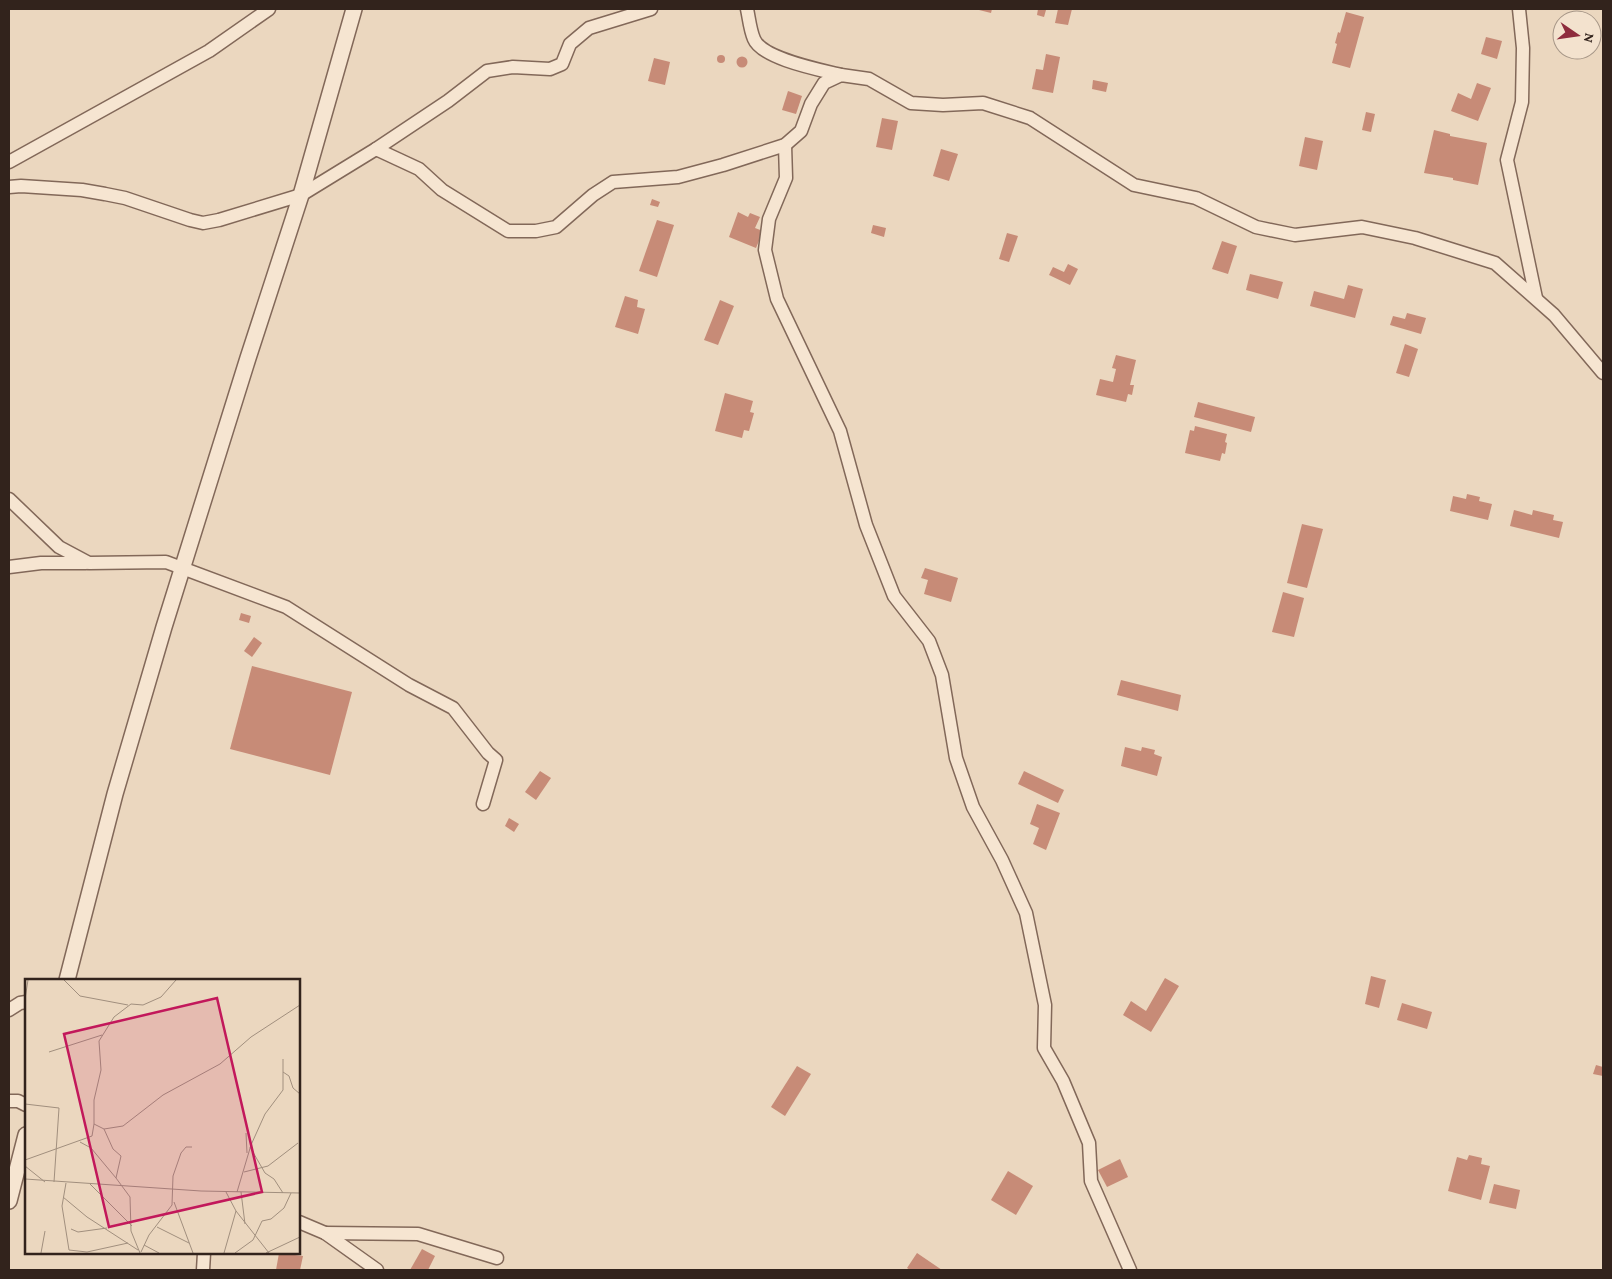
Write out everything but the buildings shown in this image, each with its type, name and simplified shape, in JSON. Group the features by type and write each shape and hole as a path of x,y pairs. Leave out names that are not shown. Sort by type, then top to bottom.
{"street":[{"path":"9,162 210,51 269,9"},
{"path":"67,979 115,794 248,358 301,195 354,9"},
{"path":"9,188 21,186 82,190 125,198 203,223 219,220 301,195 376,150 448,101 487,71 512,67 550,69 562,64 570,44 589,28 651,9"},
{"path":"747,9 754,40 766,51 790,62 841,75 869,79 911,103 943,106 983,103 1030,118 1134,185 1196,198 1256,226 1294,235 1362,227 1415,238 1495,263 1554,315 1603,372"},
{"path":"1519,9 1524,48 1522,102 1507,160 1536,298"},
{"path":"376,150 419,169 442,190 508,231 536,231 556,227 593,195 613,182 678,176 723,165 785,145 801,131 811,104 824,83 841,75"},
{"path":"785,145 786,178 769,218 765,250 777,299 840,431 866,525 894,596 928,641 942,675 956,758 973,807 1002,860 1026,913 1046,1005 1044,1048 1063,1081 1089,1143 1091,1181 1130,1270"},
{"path":"9,499 59,547 89,563"},
{"path":"9,567 42,563 166,562 286,607 409,685 453,708 488,753 496,760 483,804"},
{"path":"9,1010 25,1002"},
{"path":"9,1100 25,1104"},
{"path":"9,1201 25,1139"},
{"path":"300,1222 325,1233 372,1269"},
{"path":"325,1233 418,1234 497,1258"},
{"path":"204,1254 204,1270"}]}
